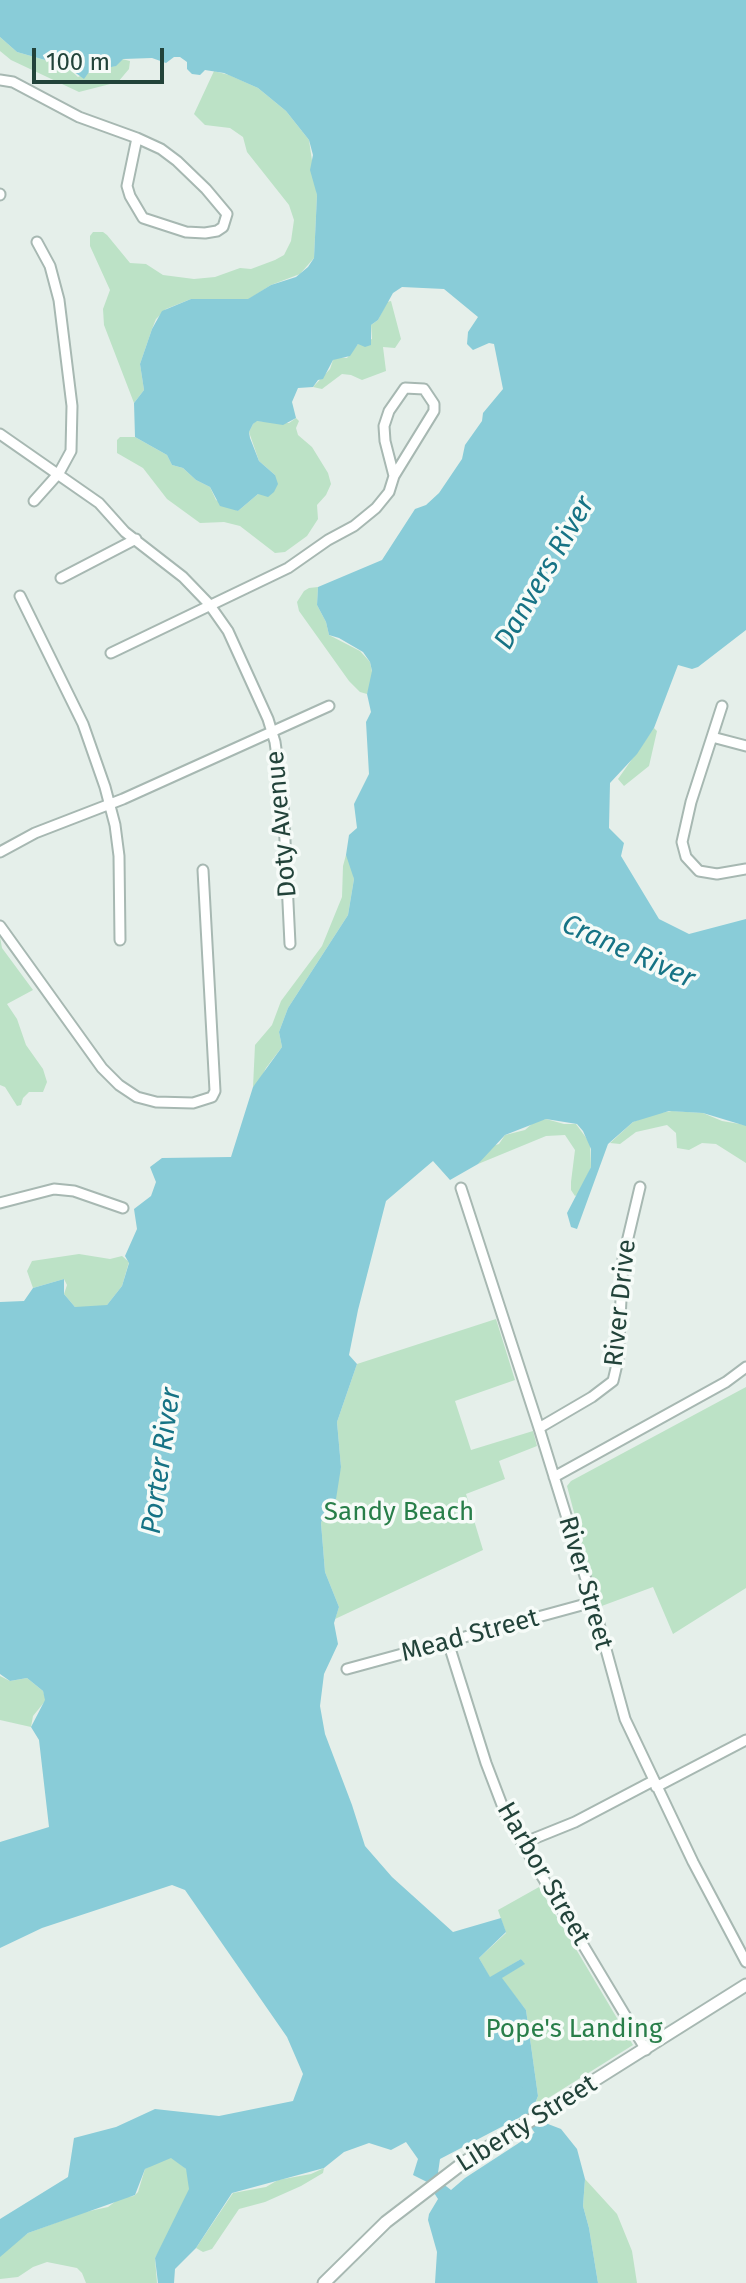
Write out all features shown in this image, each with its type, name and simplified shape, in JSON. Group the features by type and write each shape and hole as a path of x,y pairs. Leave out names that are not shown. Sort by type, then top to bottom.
{"street":[{"path":"0,80 13,82 79,117 137,138 177,161 227,214 223,227 205,233 186,232 143,218 127,186 137,138"},
{"path":"34,501 59,473 71,451 72,406 59,300 50,266 37,242"},
{"path":"111,653 288,568 354,526 376,508 389,492 394,476 434,411 434,404 424,389 405,388 389,411 384,426 385,441 394,476"},
{"name":"Doty Avenue","path":"0,434 23,453 59,473 99,503 125,532 183,577 209,604 228,631 272,731 283,799 290,944"},
{"path":"61,578 136,539"},
{"path":"20,596 83,724 110,804 119,856 120,940"},
{"path":"0,852 35,833 110,804 329,706"},
{"path":"722,706 691,802 682,842 686,857 699,871 717,874 746,869"},
{"path":"712,737 746,746"},
{"path":"0,926 102,1068 119,1085 137,1097 156,1102 193,1103 213,1096 215,1091 203,870"},
{"name":"River Drive","path":"539,1428 613,1381 618,1360 623,1259 640,1187"},
{"name":"River Street","path":"461,1188 593,1602 625,1719 713,1903 746,1962"},
{"path":"0,1203 54,1189 74,1191 123,1208"},
{"path":"554,1477 726,1382 746,1367"},
{"name":"Mead Street","path":"347,1669 593,1602"},
{"name":"Harbor Street","path":"448,1642 498,1800 646,2050"},
{"path":"523,1843 590,1815 746,1740"},
{"name":"Liberty Street","path":"324,2283 386,2222 446,2175 746,1985"}],"green space":[{"path":"0,37 17,52 66,66 78,77 115,66 122,59 130,61 129,69 118,82 79,92 11,60 0,51"},
{"path":"214,71 258,88 286,111 309,140 317,195 314,258 300,274 271,285 249,299 191,299 166,309 156,319 140,364 144,390 134,403 104,325 103,309 110,290 90,246 93,232 107,235 130,263 146,264 163,275 194,279 215,277 240,268 251,269 275,260 284,255 291,241 294,220 289,205 247,152 243,137 230,128 205,125 194,114"},
{"path":"391,301 401,339 395,348 383,347 386,371 362,380 342,374 322,389 313,387 330,369 333,360 337,357 347,358 358,344 372,339 371,325 378,320 387,302"},
{"path":"296,418 299,421 296,428 298,435 312,447 331,484 317,505 318,519 307,536 285,552 275,553 240,526 224,522 200,523 167,499 143,468 117,453 120,437 135,437 167,455 172,465 183,468 210,487 216,500 238,511 275,475 259,461 249,432 253,424 256,421 289,423"},
{"path":"318,587 317,605 329,635 360,651 370,662 373,677 367,694 360,692 349,681 299,611 297,602 304,591"},
{"path":"654,728 657,731 649,766 624,786 618,779"},
{"path":"346,855 350,858 354,879 348,915 288,1008 279,1032 282,1047 253,1087 255,1045 272,1025 281,1001 322,946 342,897"},
{"path":"0,937 2,948 33,990 7,1004 47,1082 43,1092 29,1092 17,1106 5,1087 0,1085"},
{"path":"672,1111 703,1113 722,1121 746,1125 746,1163 716,1144 702,1143 689,1150 677,1148 676,1133 667,1125 636,1132 620,1144 610,1143 633,1122"},
{"path":"546,1119 576,1124 590,1143 591,1167 579,1194 575,1196 571,1182 575,1150 565,1135 546,1136 478,1164 489,1147 499,1144 505,1135 525,1130 534,1122"},
{"path":"79,1254 110,1259 122,1256 129,1262 122,1286 107,1305 99,1309 75,1307 64,1294 67,1285 64,1279 33,1288 27,1271 32,1261"},
{"name":"Sandy Beach","path":"496,1319 515,1380 455,1401 471,1450 533,1431 537,1446 499,1461 505,1479 466,1494 483,1550 335,1619 339,1607 325,1572 321,1523 341,1467 337,1422 357,1364"},
{"path":"746,1387 746,1588 673,1634 653,1587 599,1607 567,1486 571,1481"},
{"path":"0,1676 10,1681 27,1678 43,1691 46,1700 33,1716 31,1727 0,1720"},
{"name":"Pope's Landing","path":"539,1887 633,2045 534,2107 538,2096 526,2010 501,1978 524,1964 521,1959 490,1978 479,1958 506,1933 498,1910"},
{"path":"167,2157 186,2169 190,2178 189,2192 155,2258 157,2283 86,2283 77,2268 47,2262 18,2277 0,2279 0,2254 28,2233 108,2207 120,2198 134,2196 145,2169"},
{"path":"324,2168 323,2173 301,2186 265,2202 239,2209 212,2249 203,2252 196,2248 233,2193 266,2187 278,2180 311,2174"},
{"path":"585,2179 617,2214 632,2251 637,2283 598,2283 583,2206"}],"water":[{"path":"0,0 746,0 746,630 698,667 692,669 678,665 654,728 637,754 610,783 609,828 624,843 621,856 659,919 689,934 746,919 746,1126 703,1113 669,1111 633,1122 608,1144 577,1229 571,1227 567,1213 591,1167 591,1149 577,1124 546,1119 505,1135 478,1164 450,1180 433,1161 386,1201 349,1355 357,1364 337,1422 341,1467 336,1499 328,1503 321,1523 325,1572 339,1607 334,1623 338,1644 324,1674 320,1706 325,1734 365,1846 392,1877 453,1932 501,1918 506,1932 479,1958 490,1977 521,1959 525,1964 502,1978 526,2010 538,2096 532,2111 440,2159 438,2173 442,2183 451,2190 548,2124 561,2129 577,2149 585,2179 583,2206 598,2283 435,2283 437,2252 428,2220 438,2199 427,2182 413,2175 418,2159 406,2142 391,2150 369,2143 344,2152 324,2168 232,2193 196,2248 175,2269 174,2283 158,2283 155,2258 189,2189 186,2169 171,2158 145,2169 135,2195 28,2233 0,2257 0,2219 68,2177 74,2138 116,2127 155,2109 219,2116 293,2101 303,2074 287,2037 185,1890 172,1885 42,1928 0,1948 0,1842 49,1827 39,1740 31,1727 45,1700 43,1691 27,1678 10,1681 0,1674 0,1302 24,1301 33,1288 64,1279 64,1294 75,1307 107,1305 122,1286 129,1263 125,1256 137,1229 134,1209 151,1196 156,1182 150,1167 162,1158 231,1157 253,1087 282,1047 279,1032 288,1008 348,915 354,879 346,855 349,835 357,828 354,804 369,774 366,722 371,712 367,694 372,671 363,652 329,635 317,605 318,587 382,560 415,509 426,505 439,493 462,459 465,445 482,421 483,413 503,389 494,344 473,350 467,344 468,332 478,317 444,289 402,287 393,293 378,320 371,325 371,345 365,347 358,344 350,356 333,360 323,379 313,387 298,388 292,402 296,418 283,425 257,421 253,424 250,438 259,461 275,475 278,484 274,492 268,497 258,494 238,511 220,506 210,487 183,468 172,465 167,455 135,437 134,403 144,390 140,364 162,311 191,299 248,299 271,285 296,277 308,267 314,258 317,195 310,170 313,155 309,140 286,111 258,88 224,73 205,70 200,75 192,74 187,69 187,62 180,57 166,63 152,58 123,59 116,66 89,72 84,79 66,66 17,52 0,37"}],"waterway":[{"name":"Porter River","path":"519,2094 552,2145"}],"water label":[{"name":"Danvers River","path":"545,573"},
{"name":"Crane River","path":"628,952"}]}
